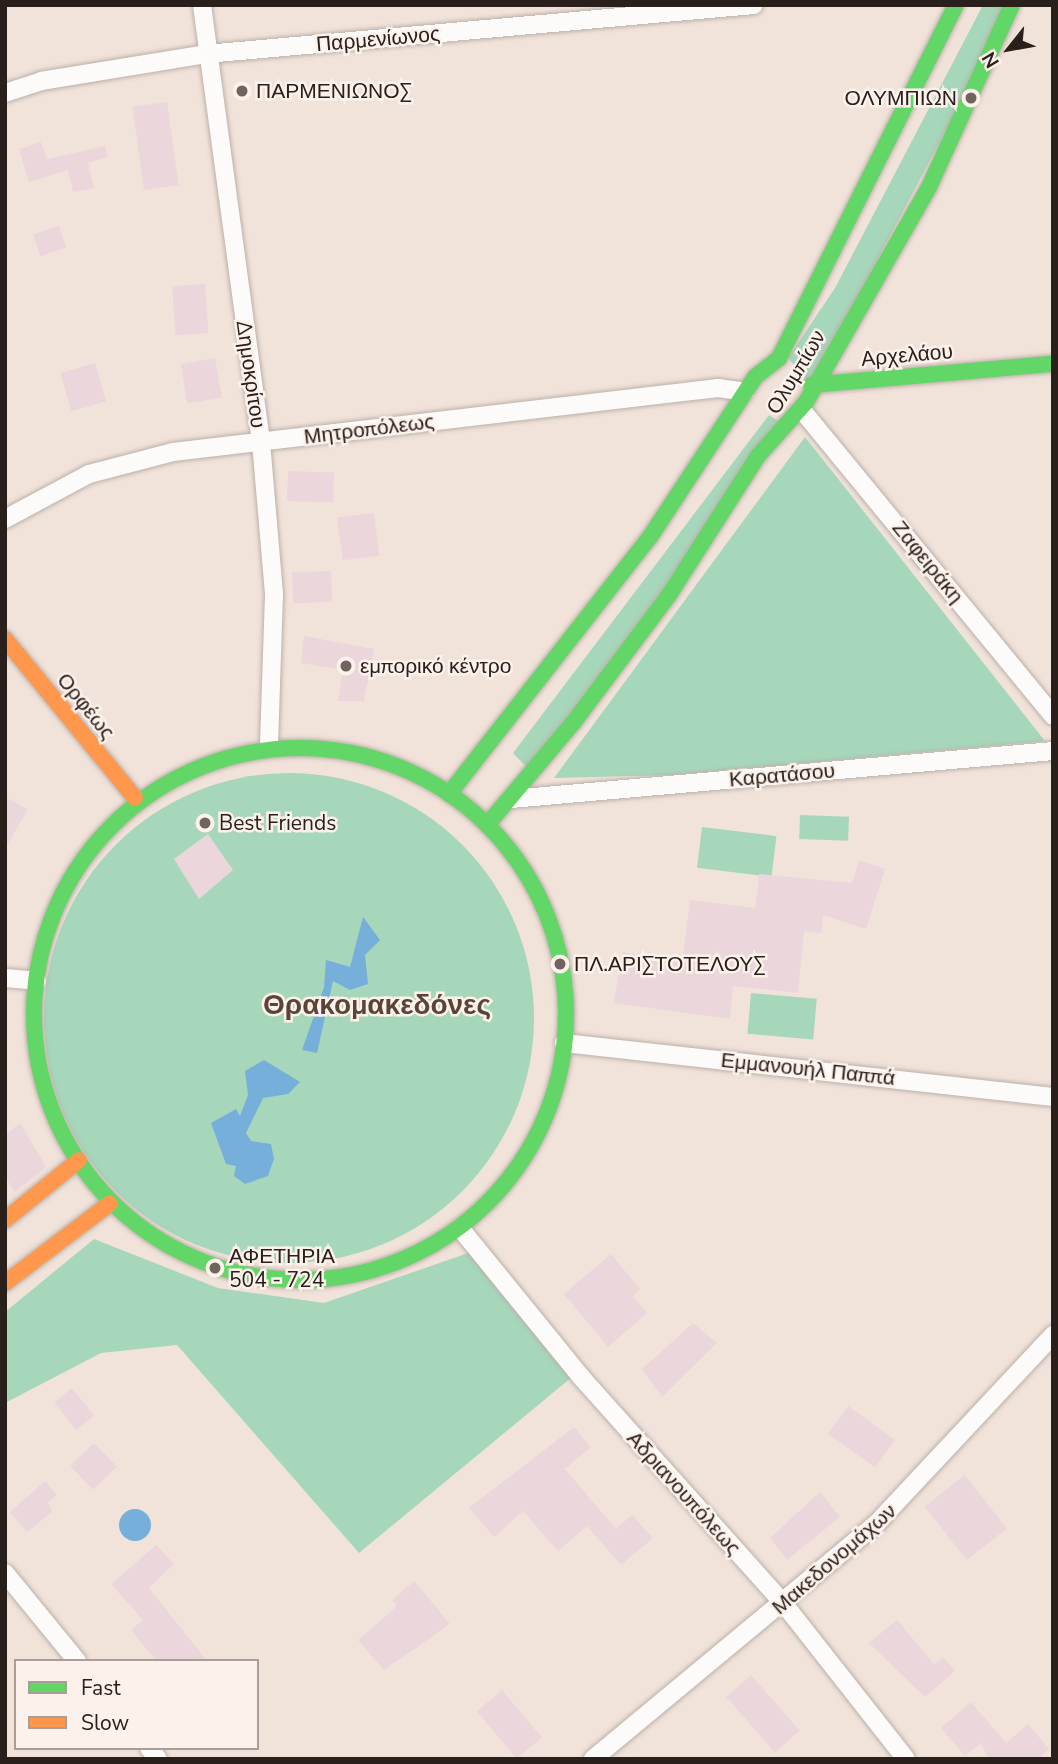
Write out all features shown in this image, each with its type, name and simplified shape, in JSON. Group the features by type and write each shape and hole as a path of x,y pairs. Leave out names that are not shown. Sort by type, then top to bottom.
{"street":[{"name":"Δημοκρίτου","path":"202,5 206,54 261,442 274,594 269,745"},
{"name":"Παρμενίωνος","path":"5,93 41,80 206,54 754,5"},
{"name":"Ολυμπίων","path":"449,794 551,671 743,422 745,392 779,358 956,5"},
{"name":"Ολυμπίων","path":"487,825 511,799 669,595 770,439 801,409 811,385 922,200 1012,5"},
{"path":"779,358 802,365 811,385"},
{"name":"Αρχελάου","path":"811,385 1053,364"},
{"name":"Μητροπόλεως","path":"5,519 89,474 173,452 718,388 745,392"},
{"name":"Ζαφειράκη","path":"801,409 1053,716"},
{"path":"743,422 770,439"},
{"name":"Ορφέως","path":"5,639 135,798"},
{"path":"269,745 338,747 400,765 449,794 487,825 534,889 560,964 564,1043 533,1141 460,1228 415,1259 349,1281 284,1285 215,1268 128,1228 79,1160 44,1073 37,981 83,859 135,798 167,774 218,753 269,745"},
{"name":"Καρατάσου","path":"511,799 1053,751"},
{"path":"5,978 37,981"},
{"name":"Εμμανουήλ Παππά","path":"564,1043 1053,1097"},
{"path":"5,1220 79,1160"},
{"path":"5,1283 109,1204"},
{"name":"Αδριανουπόλεως","path":"460,1228 581,1377 784,1604 906,1759"},
{"name":"Μακεδονομάχων","path":"593,1759 784,1604 912,1490 1053,1335"},
{"path":"5,1573 76,1659"}],"green space":[{"path":"983,5 1011,7 811,385 788,358 835,288"},
{"path":"769,415 783,424 533,774 513,753"},
{"path":"805,437 1045,741 674,775 554,778"},
{"path":"289,773 337,777 383,791 445,828 479,862 516,924 530,970 534,1018 530,1066 516,1112 479,1174 445,1208 383,1245 337,1259 289,1263 241,1259 195,1245 133,1208 99,1174 62,1112 48,1066 44,1018 48,970 62,924 99,862 133,828 195,791 241,777"},
{"path":"800,815 849,817 848,841 799,839"},
{"path":"702,827 776,836 771,877 697,868"},
{"path":"751,993 817,999 813,1040 747,1034"},
{"path":"94,1239 218,1288 324,1303 474,1251 572,1377 359,1553 177,1345 101,1353 5,1403 5,1312"}],"water":[{"path":"363,917 380,940 365,955 368,984 350,990 333,981 317,1053 302,1050 324,987 326,960 350,967"},
{"path":"264,1060 300,1082 288,1094 263,1098 246,1133 251,1141 271,1144 274,1159 268,1176 245,1184 234,1176 236,1166 226,1164 211,1123 236,1109 240,1116 248,1095 245,1071"},
{"path":"135,1509 146,1514 151,1525 146,1536 135,1541 124,1536 119,1525 124,1514"}],"building":[{"path":"167,102 179,185 144,190 132,107"},
{"path":"41,142 47,159 105,146 108,157 88,163 94,188 73,192 68,170 29,182 19,149"},
{"path":"59,226 66,248 40,256 33,234"},
{"path":"205,284 208,333 175,335 172,286"},
{"path":"215,358 222,397 187,403 181,364"},
{"path":"95,363 106,401 71,411 60,373"},
{"path":"288,471 334,473 333,503 287,501"},
{"path":"374,513 379,556 343,560 337,518"},
{"path":"331,571 332,602 293,603 292,572"},
{"name":"εμπορικό κέντρο","path":"304,636 374,649 364,701 338,701 343,670 301,663"},
{"path":"5,797 28,809 5,849"},
{"path":"208,834 233,870 199,899 174,859"},
{"path":"859,860 885,869 866,929 823,915 821,933 804,931 798,993 733,986 730,1019 614,1003 622,952 682,962 690,900 755,908 759,874 852,883"},
{"path":"20,1123 46,1167 15,1192 5,1177 5,1135"},
{"path":"611,1254 640,1289 633,1296 647,1313 608,1347 564,1294"},
{"path":"693,1323 717,1343 662,1397 642,1369"},
{"path":"72,1388 94,1415 76,1430 54,1402"},
{"path":"848,1406 895,1440 875,1468 828,1434"},
{"path":"574,1427 591,1447 565,1469 616,1529 632,1515 653,1538 621,1565 587,1526 558,1551 523,1511 494,1537 469,1508"},
{"path":"94,1443 117,1467 93,1490 70,1466"},
{"path":"965,1475 1007,1529 967,1560 925,1506"},
{"path":"45,1481 57,1495 48,1502 52,1512 27,1532 10,1512"},
{"path":"820,1492 840,1517 787,1560 770,1538"},
{"path":"156,1545 174,1564 149,1588 205,1659 154,1659 131,1630 143,1620 111,1584"},
{"path":"414,1581 450,1624 384,1670 358,1640 397,1606 392,1600"},
{"path":"897,1620 934,1664 943,1657 955,1671 925,1697 869,1643"},
{"path":"751,1675 800,1731 775,1752 726,1697"},
{"path":"502,1690 542,1737 517,1759 477,1711"},
{"path":"971,1702 1006,1743 1028,1724 1049,1749 1038,1759 988,1759 981,1743 965,1756 941,1728"}],"traffic: fast":[{"path":"449,794 650,537 755,377 779,358 956,5"},
{"path":"487,825 573,723 669,595 758,456 806,402 929,187 1012,5"},
{"path":"811,385 1053,364"},
{"path":"300,748 352,753 402,768 448,793 488,826 521,866 546,912 561,962 566,1014 561,1066 546,1116 521,1162 488,1202 448,1235 402,1260 352,1275 300,1280 248,1275 198,1260 152,1235 112,1202 79,1162 54,1116 39,1066 34,1014 39,962 54,912 79,866 112,826 152,793 198,768 248,753 300,748"}],"traffic: slow":[{"path":"5,639 135,798"},
{"path":"5,1220 79,1160"},
{"path":"5,1283 109,1204"}],"place":[{"name":"ΠΑΡΜΕΝΙΩΝΟΣ","path":"242,91"},
{"name":"ΟΛΥΜΠΙΩΝ","path":"971,98"},
{"name":"εμπορικό κέντρο","path":"346,666"},
{"name":"Best Friends","path":"205,823"},
{"name":"ΠΛ.ΑΡΙΣΤΟΤΕΛΟΥΣ","path":"560,964"},
{"name":"ΑΦΕΤΗΡΙΑ 504 - 724","path":"215,1268"}],"district":[{"name":"Θρακομακεδόνες","path":"377,1005"}]}
